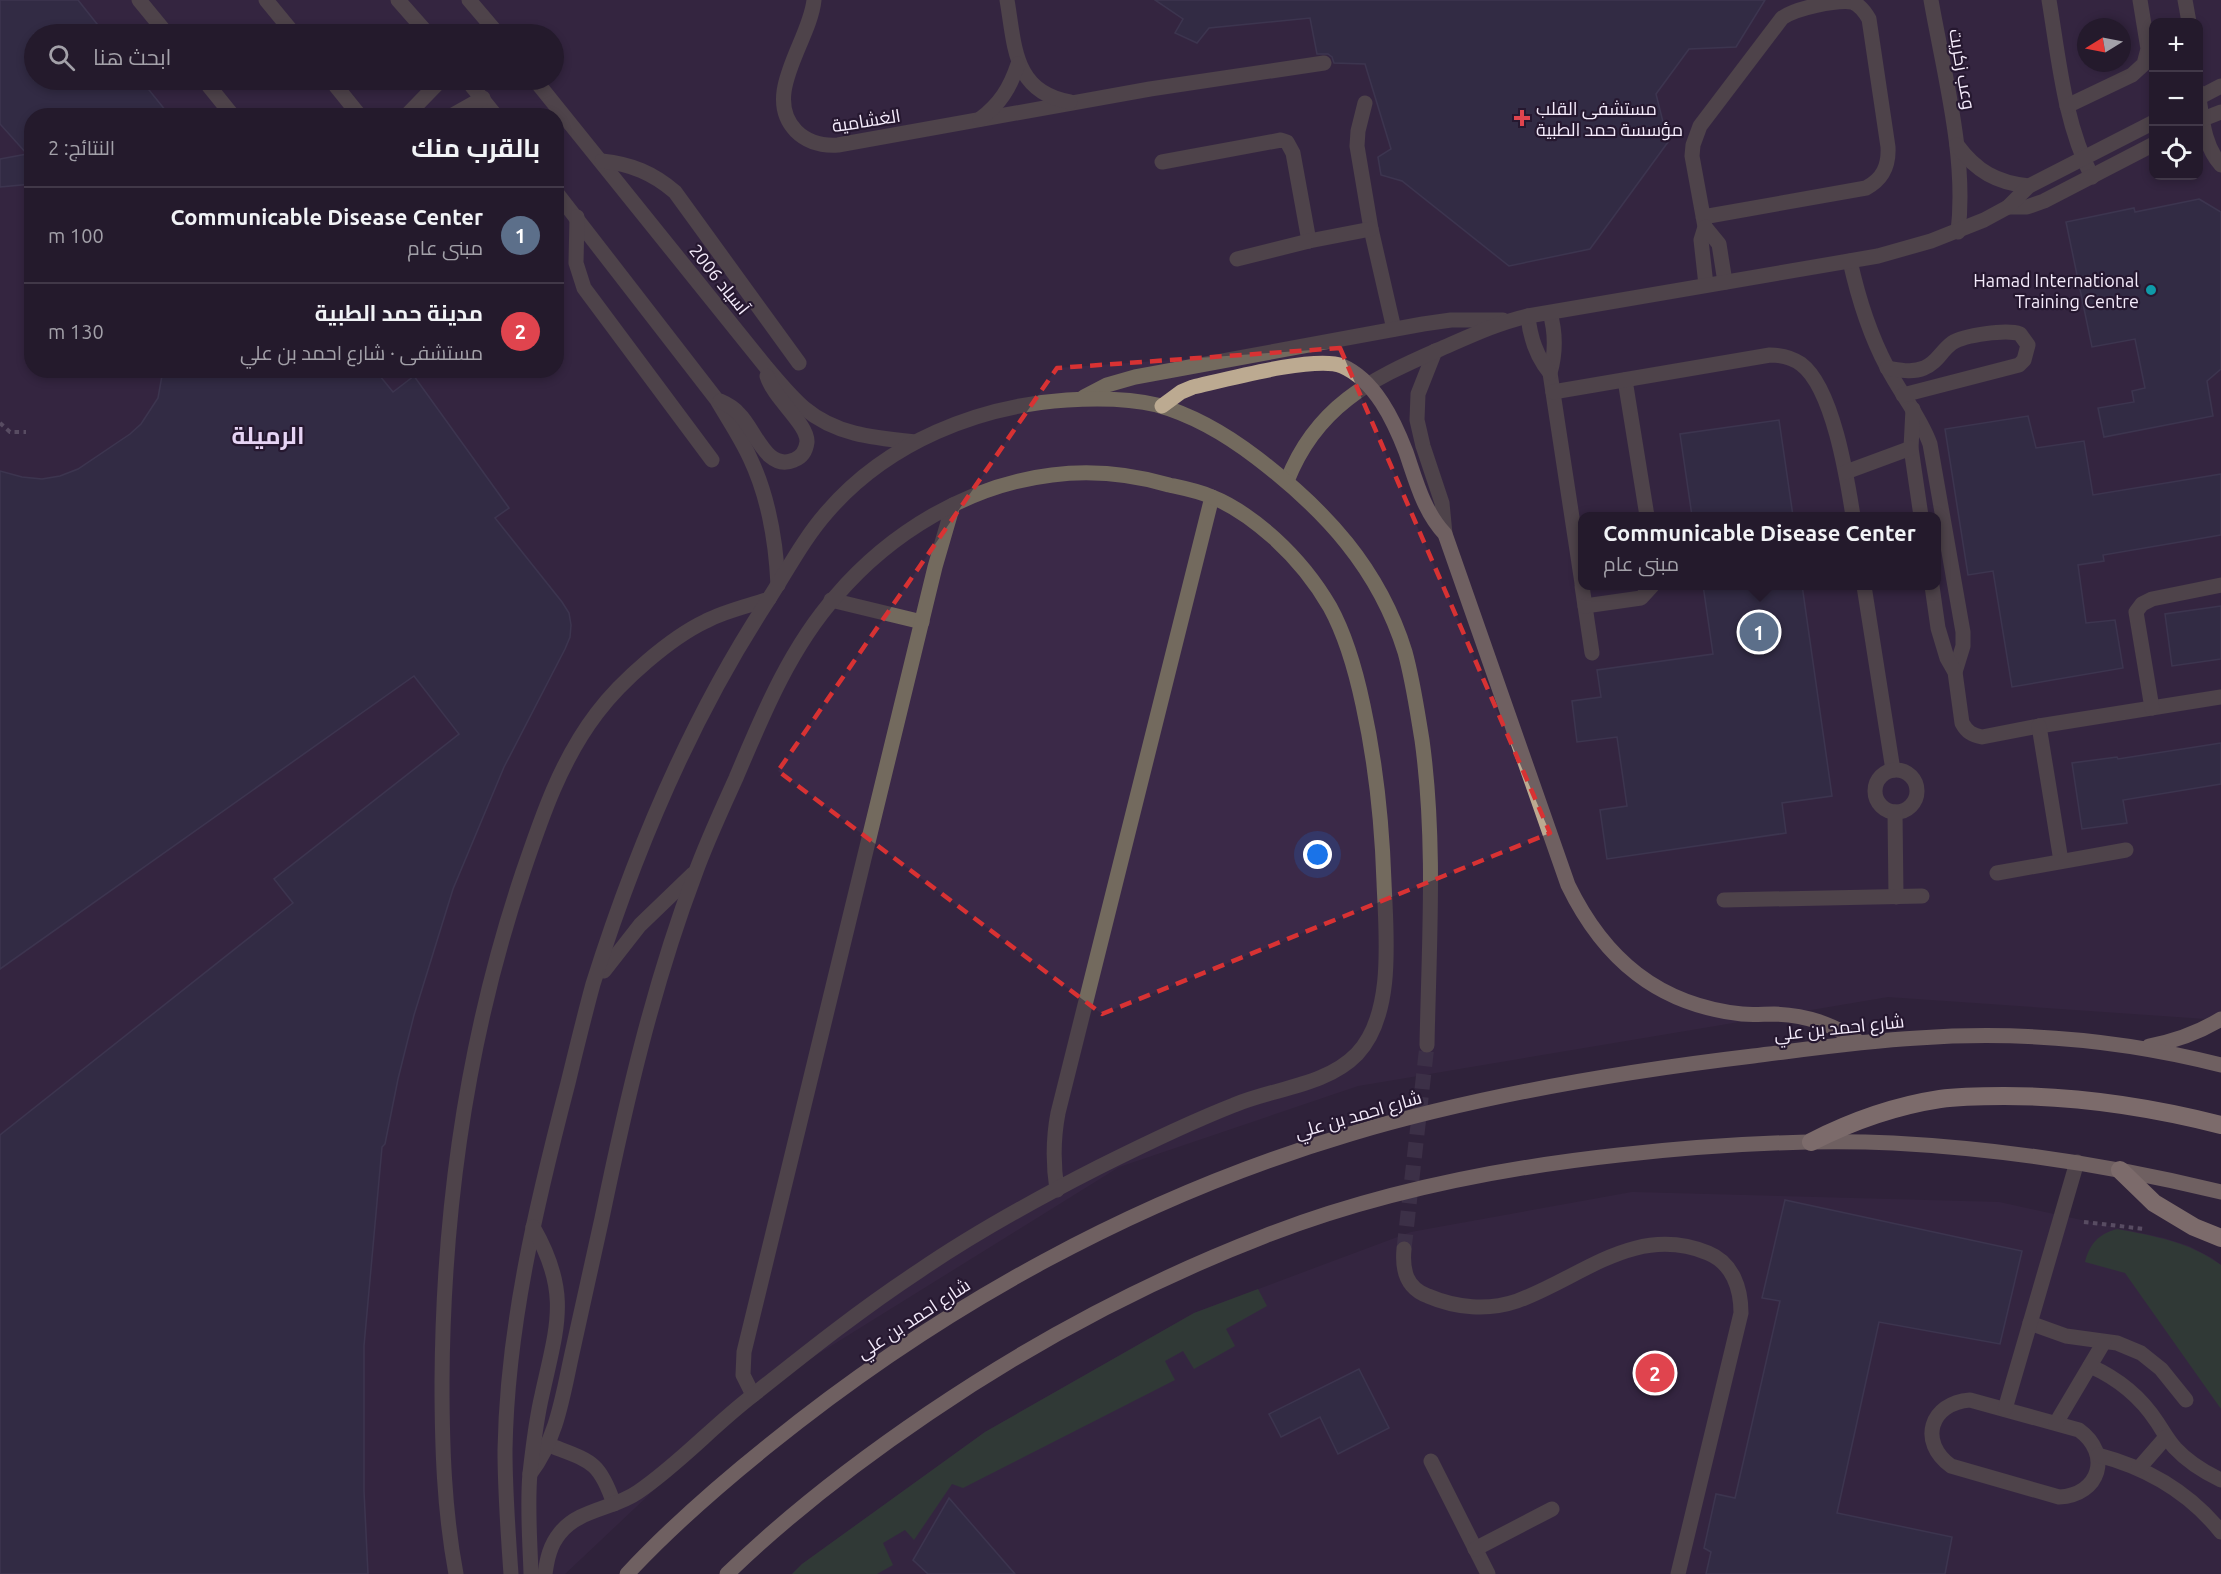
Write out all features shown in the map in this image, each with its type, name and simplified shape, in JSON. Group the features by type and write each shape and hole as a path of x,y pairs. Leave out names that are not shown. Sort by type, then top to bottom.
{"highway":[{"path":"1811,1142 1842,1126 1908,1105 1977,1096 2054,1098 2110,1103 2221,1125"},
{"path":"2120,1170 2154,1203 2173,1216 2221,1238"}],"main road":[{"path":"1162,406 1176,395 1193,387 1319,362 1342,366 1367,384 1391,417 1429,513 1445,534 1568,885 1580,911 1596,935 1638,975 1688,1002 1716,1010 1744,1014 1797,1015 1819,1020 1840,1029 1859,1042"},
{"path":"2127,1046 2170,1042 2190,1036 2221,1019"},
{"name":"شارع احمد بن علي","path":"627,1574 684,1518 747,1463 858,1376 986,1294 1135,1215 1212,1182 1351,1134 1425,1114 1613,1075 1859,1042 1921,1037 1991,1036 2057,1039 2127,1046 2221,1065"},
{"path":"727,1574 842,1476 909,1427 1026,1350 1096,1311 1167,1277 1267,1235 1400,1194 1492,1173 1565,1161 1649,1151 1811,1142 1892,1143 1961,1148 2077,1162 2221,1192"}],"street":[{"path":"140,0 159,24"},
{"path":"266,0 286,24"},
{"path":"398,0 419,24"},
{"path":"469,0 489,24"},
{"name":"الغشامية","path":"814,0 809,22 783,93 785,113 791,126 811,142 825,146 838,146 1074,102 1324,63"},
{"name":"الغشامية","path":"1007,0 1018,64 1035,86 1047,94 1074,102"},
{"name":"وعب زكريت","path":"1931,0 1956,144 1961,188 1958,232"},
{"path":"2049,0 2071,124 2092,177"},
{"path":"2067,106 2132,75 2144,64 2148,49 2140,0"},
{"path":"2185,0 2188,18"},
{"path":"1704,222 1866,188 1882,176 1889,157 1888,147 1869,19 1859,6 1851,2 1834,2 1798,9 1782,18 1705,118 1696,136 1692,156 1704,222 1701,240 1706,285"},
{"path":"978,120 992,110 1004,96 1018,64"},
{"path":"2203,93 2221,86"},
{"path":"212,90 227,108"},
{"path":"339,90 354,108"},
{"path":"414,108 431,90"},
{"path":"476,90 490,108"},
{"name":"آسياد 2006","path":"543,90 558,108"},
{"path":"465,108 483,98"},
{"path":"1365,103 1357,146 1371,229 1394,329"},
{"path":"2203,119 2221,112"},
{"name":"آسياد 2006","path":"564,115 766,367 805,409 825,423 849,433 915,442"},
{"path":"1287,481 1294,463 1318,426 1332,410 1367,384 1435,351 1509,321 1528,316 1850,261 1905,249 1958,232 2008,207 2029,186 2149,125"},
{"path":"2202,126 2211,152 2221,165"},
{"path":"1162,162 1281,140 1287,142 1293,153 1309,241"},
{"path":"1956,144 1980,170 1995,179 2029,186"},
{"path":"2008,207 2036,205 2149,147"},
{"path":"602,161 618,163 649,173 675,192 799,363"},
{"path":"564,202 717,400 750,458 771,520 778,585"},
{"path":"577,217 576,263 584,288 712,460"},
{"path":"1704,222 1719,244 1725,282"},
{"path":"1237,260 1309,241 1371,229"},
{"path":"1850,261 1861,305 1887,368 1913,409 1930,444 1938,512"},
{"path":"1550,313 1555,349 1550,373 1578,558"},
{"path":"1528,316 1532,341 1550,373"},
{"path":"1081,399 1107,385 1135,377 1394,329 1451,320 1509,321"},
{"path":"1887,368 1914,371 1922,369 1929,366 1953,342 1960,339 2006,332 2020,334 2028,345 2027,353 2019,365 1903,395"},
{"path":"1435,351 1418,394 1416,420 1442,503 1445,534"},
{"path":"1553,392 1770,355 1783,355 1794,359 1810,374 1836,432 1852,512"},
{"path":"1941,355 1947,382"},
{"path":"717,400 740,415 774,460 783,462 799,458 805,451 806,434 772,388 766,367"},
{"path":"1625,380 1646,512"},
{"path":"511,1574 507,1515 506,1437 511,1371 537,1202 593,985 645,838 673,770 704,706 798,550 829,509 869,474 915,442 965,419 1017,404 1081,399 1134,400 1162,406 1215,430 1241,446 1313,503 1358,556 1392,616 1413,682 1424,759 1431,850 1427,1045"},
{"path":"1913,409 1911,448 1920,512"},
{"path":"1846,472 1911,448"},
{"path":"530,1474 549,1445 562,1404 608,1188 646,1027 695,872 768,703 787,667 831,600 900,536 953,505 993,487 1017,481 1052,474 1088,472 1149,479 1212,497 1246,515 1290,554 1328,603 1342,630 1356,673 1375,759 1383,851 1386,947 1381,1005 1370,1039 1352,1059 1330,1073 1242,1101 1142,1146 994,1224 919,1271 753,1395 630,1498 582,1516 561,1532 548,1557 545,1574"},
{"path":"1057,1190 1053,1161 1054,1131 1058,1113 1212,497"},
{"path":"753,1395 743,1375 744,1352 922,622 953,505"},
{"path":"1942,545 1963,632 1963,646 1955,672"},
{"path":"2152,708 2136,612 2142,604 2152,599 2221,585"},
{"path":"1583,590 1592,653"},
{"path":"1585,606 1641,598 1648,590"},
{"path":"1865,590 1893,770"},
{"path":"1933,590 1938,628 1947,658 1955,672 1961,717 1965,729 1970,733 1982,737 2221,697"},
{"path":"456,1574 447,1516 442,1428 442,1344 447,1261 462,1126 475,1053 491,980 511,908 533,841 563,767 598,711 644,664 706,620 769,600"},
{"path":"831,600 922,622"},
{"path":"2039,726 2061,861"},
{"path":"1893,770 1907,774 1913,779 1916,787 1914,802 1909,807 1895,812 1881,806 1875,792 1880,778 1893,770"},
{"path":"1895,812 1896,897"},
{"path":"1997,873 2126,850"},
{"path":"593,985 640,925 695,872"},
{"path":"1724,900 1922,896"},
{"path":"2006,1409 2077,1162"},
{"path":"531,1574 530,1474 541,1397 556,1335 558,1312 557,1290 552,1268 544,1246 533,1227"},
{"path":"1404,1249 1406,1278 1420,1293 1457,1305 1478,1307 1516,1301 1608,1257 1643,1246 1662,1244 1700,1250 1717,1257 1726,1265 1738,1288 1741,1313 1678,1574"},
{"path":"2030,1323 2066,1336 2130,1347 2162,1369 2186,1400"},
{"path":"2056,1423 2104,1342"},
{"path":"2090,1366 2106,1373 2134,1394 2175,1448 2192,1463 2221,1480"},
{"path":"1970,1400 2056,1423 2079,1430 2087,1436 2098,1455 2098,1467 2089,1486 2070,1497 2059,1497 1951,1466 1942,1460 1936,1451 1932,1430 1935,1420 1949,1404 1970,1400"},
{"path":"2139,1468 2166,1437"},
{"path":"549,1445 580,1457 596,1467 607,1482 614,1504"},
{"path":"2098,1455 2139,1468 2177,1489 2215,1513 2221,1532"},
{"path":"1431,1461 1488,1574"},
{"path":"1475,1549 1552,1509"}],"path":[{"path":"0,423 10,432 26,432"},
{"path":"2060,1220 2152,1230"}],"highlighted area":[{"path":"1340,348 1550,833 1102,1014 778,771 1057,368"}],"shaded area":[{"path":"0,0 2221,0 2221,1020 1888,997 1358,1086 1119,1167 760,1390 565,1574 0,1574"},
{"path":"1632,1192 1999,1202 2164,1238 2189,1246 2212,1258 2221,1265 2221,1574 792,1574 802,1564 985,1432 1194,1313 1411,1232"}],"green space":[{"path":"2117,1229 2184,1245 2221,1265 2221,1409 2125,1273 2085,1262 2096,1240"},
{"path":"1258,1289 1267,1306 1226,1329 1235,1346 1194,1369 1183,1351 1165,1361 1175,1380 963,1488 952,1484 914,1540 905,1530 883,1543 893,1565 877,1574 792,1574 802,1564 985,1432 1194,1313"}],"building":[{"path":"0,0 78,0 97,24 24,24 24,90 149,90 164,108 24,108 24,151 0,124"},
{"name":"مستشفى القلب مؤسسة حمد الطبية","path":"1155,0 1765,0 1736,47 1689,49 1656,94 1668,142 1590,249 1509,266 1402,181 1381,175 1378,157 1391,149 1365,64 1334,63 1328,54 1317,54 1310,18 1209,28 1197,43 1175,33 1183,19"},
{"path":"24,155 24,185 0,187 0,159"},
{"name":"Hamad International Training Centre","path":"2199,199 2221,212 2221,369 2207,381 2213,416 2104,437 2098,408 2134,402 2132,391 2145,388 2135,339 2092,347 2066,222 2134,208 2135,212"},
{"path":"162,378 382,378 393,392 411,378 415,378 509,508 495,518 569,613 570,637 565,649 504,767 453,889 414,1015 385,1144 382,1147 364,1346 364,1491 368,1574 0,1574 0,1135 293,903 274,879 459,734 414,676 0,969 0,471 42,479 60,476 78,469 130,434 141,424 158,398"},
{"path":"2028,416 2036,448 2084,441 2093,495 2221,474 2221,535 2103,555 2104,561 2078,565 2086,623 2115,620 2123,668 2012,687 1993,571 1968,575 1945,429"},
{"path":"1779,420 1792,512 1691,512 1680,434"},
{"path":"1704,590 1803,590 1832,796 1782,803 1786,833 1607,859 1600,810 1627,806 1617,737 1577,742 1572,701 1601,697 1597,670 1713,654"},
{"path":"2221,606 2221,659 2172,666 2165,614"},
{"path":"2221,743 2221,784 2123,800 2127,823 2082,829 2072,763 2117,757 2118,759"},
{"path":"1785,1200 2022,1251 2000,1344 1879,1322 1837,1513 1952,1537 1945,1574 1706,1574 1711,1552 1704,1548 1716,1494 1735,1498 1780,1301 1762,1298"},
{"path":"1359,1369 1389,1428 1338,1454 1320,1417 1281,1437 1269,1414"},
{"path":"949,1498 1015,1574 928,1574 913,1560"}],"tunnel":[{"path":"1404,1249 1427,1045"}],"place":[{"name":"مستشفى القلب مؤسسة حمد الطبية","path":"1522,118"},
{"name":"Hamad International Training Centre","path":"2151,290"},
{"name":"Communicable Disease Center","path":"1759,632"},
{"name":"مدينة حمد الطبية","path":"1655,1373"}],"district":[{"name":"الرميلة","path":"268,435"}]}
